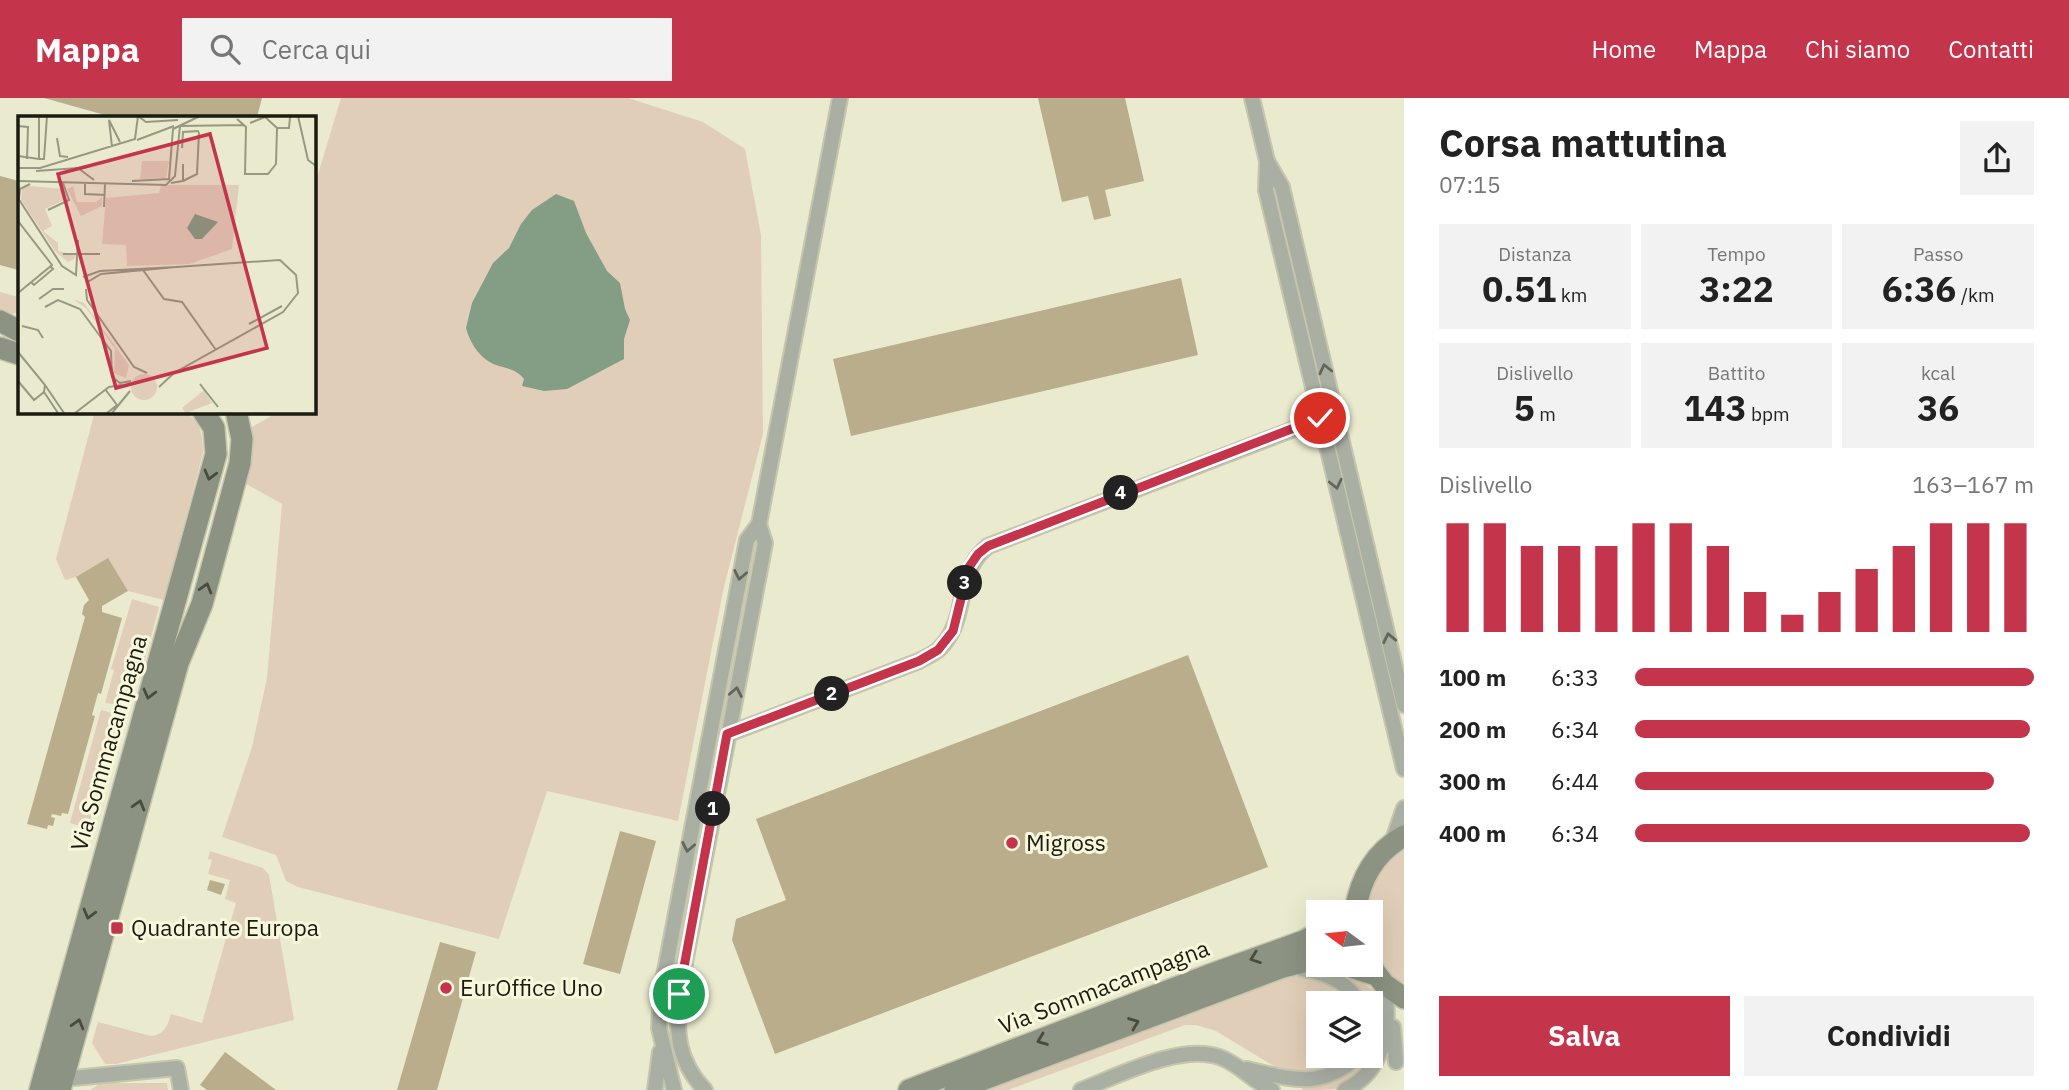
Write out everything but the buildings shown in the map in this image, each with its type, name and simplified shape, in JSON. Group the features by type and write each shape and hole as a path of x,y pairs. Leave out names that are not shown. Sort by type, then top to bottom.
{"street":[{"path":"674,1090 659,1028 661,992 747,540 759,524 840,98"},
{"path":"1252,98 1267,161 1266,190 1404,769"},
{"path":"1267,161 1282,187 1404,705"},
{"path":"0,321 18,325"},
{"path":"0,321 18,330"},
{"path":"0,348 18,354"},
{"name":"Via Sommacampagna","path":"40,1090 216,454 214,428 204,413"},
{"name":"Via Sommacampagna","path":"181,1090 177,1068 61,1084 178,663 202,604 237,475 242,452 241,429 237,413"},
{"path":"727,734 919,661 938,650 953,631 969,567 988,546 1336,413"},
{"path":"705,1090 683,1058 677,1029 678,1006 765,543 759,524"},
{"path":"1349,900 1377,856 1398,839 1404,808"},
{"path":"1357,900 1366,873"},
{"name":"Via Sommacampagna","path":"909,1090 1306,940"},
{"name":"Via Sommacampagna","path":"955,1090 1283,967 1306,962"},
{"name":"Via Sommacampagna","path":"1283,967 1314,971 1337,979 1352,991"},
{"path":"1377,977 1396,1003 1393,1029 1396,1062 1404,1039"},
{"path":"1345,1090 1366,1074 1378,1059 1396,1003"},
{"path":"655,1090 662,1040"},
{"path":"1081,1090 1170,1057 1193,1054 1218,1057 1290,1082 1321,1082 1334,1078 1349,1068"},
{"path":"1241,1067 1272,1090"}],"shaded area":[{"path":"341,98 628,98 703,122 745,149 761,235 763,434 723,591 678,821 547,791 499,939 298,887 286,881 276,855 222,837 252,747 267,678 282,504 241,481 250,428 270,417 271,413 315,413 315,184"},
{"path":"556,194 574,201 586,233 607,271 620,283 630,320 624,339 624,359 567,389 544,391 522,386 524,379 520,375 484,358 474,346 466,328 472,303 493,263 509,248 521,224 532,210"},
{"path":"0,292 18,297 18,312 12,314 0,311"},
{"path":"94,413 190,415 200,429 203,453 164,600 128,591 108,559 76,577 65,580 56,559"},
{"path":"132,599 159,607 140,678 121,705 105,703 114,670 111,669"},
{"path":"101,710 119,715 88,828 70,823"},
{"path":"1404,844 1404,985 1383,968 1383,900 1366,900 1372,880"},
{"path":"210,851 263,868 269,875 294,1020 116,1064 105,1064 92,1043 98,1022 151,1036 162,1032 171,1014 202,1023 236,903 225,899 230,880 208,874 212,860 208,859"},
{"path":"1296,972 1306,974 1306,977 1327,979 1342,991 1306,991 1306,1068 1332,1068 1321,1075 1287,1074 1216,1031 1185,1025 1008,1090 982,1090"},
{"path":"1343,977 1354,977 1375,991 1355,991"},
{"path":"1364,1068 1349,1082 1336,1089 1302,1090 1330,1083 1352,1069"},
{"path":"101,1083 167,1083 168,1090 90,1090"}],"place":[{"name":"Migross","path":"1012,843"},
{"name":"Quadrante Europa","path":"117,928"},
{"name":"EurOffice Uno","path":"446,988"}],"route":[{"path":"679,994 727,734 919,661 938,650 953,631 969,567 988,546 1320,418"}]}
